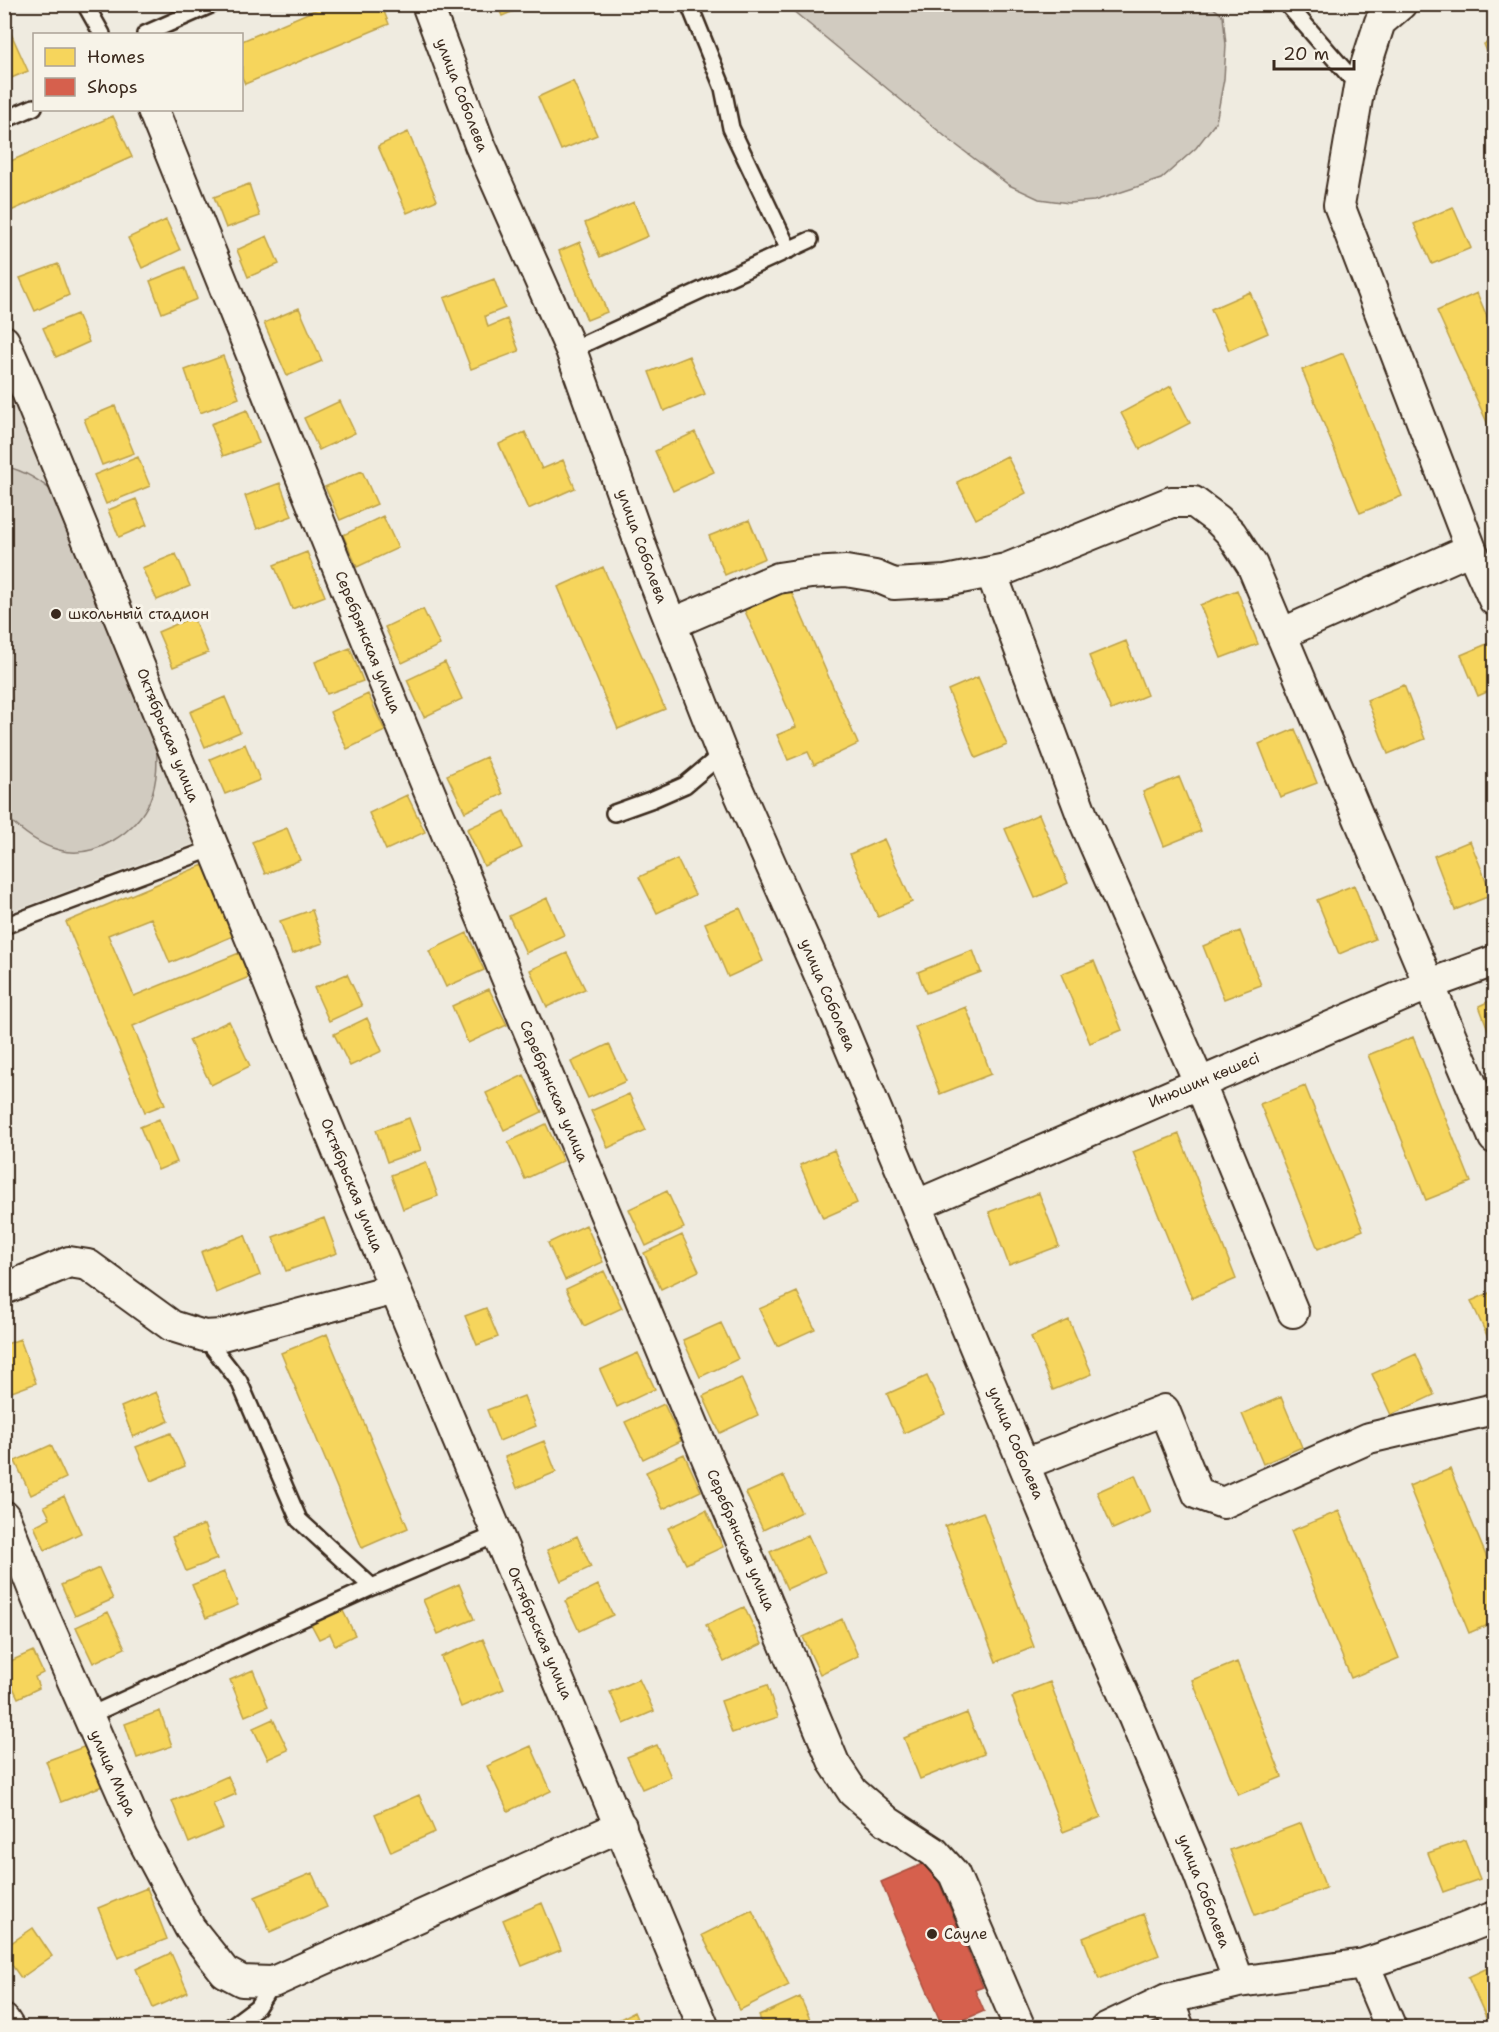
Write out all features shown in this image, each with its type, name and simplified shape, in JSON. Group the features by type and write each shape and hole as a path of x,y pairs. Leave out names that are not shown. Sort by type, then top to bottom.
{"street":[{"name":"улица Соболева","path":"427,4 480,145 571,350 643,552 722,754 828,994 1062,1556 1199,1874 1239,1982"},
{"path":"1401,4 1380,22 1359,87 1339,205 1471,549 1494,600"},
{"name":"Серебрянская улица","path":"153,111 402,725 834,1763 853,1791 888,1822 934,1852 954,1874 1020,2028"},
{"name":"Октябрьская улица","path":"4,341 27,392 395,1289 704,2028"},
{"path":"671,624 778,578 811,573 846,572 875,576 894,584 945,581 1005,569 1171,502 1194,502 1231,533 1252,565 1494,1138"},
{"path":"1281,634 1471,549"},
{"path":"992,572 1083,818 1199,1082 1293,1312"},
{"name":"Инюшин көшесі","path":"917,1205 1430,984 1494,961"},
{"path":"4,1289 69,1262 88,1265 172,1326 204,1336 222,1335 395,1289"},
{"path":"1025,1464 1164,1410 1198,1494 1223,1503 1370,1438 1494,1409"},
{"name":"улица Мира","path":"4,1516 42,1611 142,1838 190,1928 225,1972 243,1981 273,1982"},
{"path":"273,1982 621,1826"},
{"path":"1106,2028 1167,1999 1239,1982 1364,1964 1433,1941 1494,1917"},
{"path":"1364,1964 1391,2028"},
{"path":"1167,1999 1179,2028"},
{"path":"4,2020 9,2028"}],"lane":[{"path":"85,4 101,33"},
{"path":"147,33 213,4"},
{"path":"689,4 723,88 731,128 789,250"},
{"path":"1287,4 1359,87"},
{"path":"4,120 33,107"},
{"path":"571,350 810,240"},
{"path":"614,813 685,785 722,754"},
{"path":"4,926 214,848"},
{"path":"204,1336 239,1381 299,1520 372,1587"},
{"path":"88,1716 372,1587 498,1534"},
{"path":"229,2028 257,2007 273,1982"}],"shaded area":[{"path":"786,5 1210,5 1223,16 1226,45 1224,79 1216,122 1196,148 1161,179 1094,201 1069,203 1039,199 1009,185 947,138"},
{"name":"школьный стадион","path":"4,366 201,841 5,914 4,913"},
{"name":"школьный стадион","path":"4,466 33,478 58,496 156,731 155,783 144,812 125,833 100,847 86,851 72,852 44,845 5,815"}],"building: Homes":[{"path":"329,4 381,4 389,24 245,84 243,41"},
{"path":"497,4 531,4 502,16"},
{"path":"4,18 28,71 4,81"},
{"path":"1494,39 1494,69 1484,44"},
{"path":"573,81 597,135 561,150 538,97"},
{"path":"113,116 132,157 4,214 4,164"},
{"path":"408,132 437,200 407,213 378,146"},
{"path":"249,184 260,216 226,228 214,197"},
{"path":"634,202 648,236 600,257 585,223"},
{"path":"1453,207 1471,248 1432,264 1414,224"},
{"path":"166,220 180,250 142,268 128,238"},
{"path":"267,236 279,264 248,277 237,250"},
{"path":"580,242 607,312 587,320 559,251"},
{"path":"58,264 69,295 35,311 20,278"},
{"path":"185,267 197,299 162,313 150,281"},
{"path":"494,279 505,308 485,316 488,327 507,319 519,351 471,369 444,298"},
{"path":"1250,292 1268,333 1229,350 1211,309"},
{"path":"1477,293 1494,333 1494,438 1437,311"},
{"path":"299,308 322,361 287,376 264,323"},
{"path":"77,314 89,342 56,357 43,328"},
{"path":"1343,353 1402,496 1360,513 1302,370"},
{"path":"223,356 239,398 200,413 185,370"},
{"path":"689,356 705,394 664,411 649,372"},
{"path":"1171,386 1190,423 1140,449 1121,413"},
{"path":"340,401 355,433 319,450 304,418"},
{"path":"115,406 134,453 102,465 84,419"},
{"path":"247,410 259,443 223,456 211,424"},
{"path":"525,432 542,469 563,460 575,488 528,509 499,444"},
{"path":"695,432 714,472 673,491 655,451"},
{"path":"1007,456 1026,493 976,519 957,482"},
{"path":"138,457 150,486 106,504 94,475"},
{"path":"362,471 377,504 340,520 325,487"},
{"path":"280,483 292,516 257,529 245,496"},
{"path":"136,499 147,525 119,537 108,510"},
{"path":"383,516 398,548 357,567 343,535"},
{"path":"749,520 765,558 725,575 709,536"},
{"path":"307,552 325,596 292,609 274,565"},
{"path":"176,554 190,586 157,600 142,568"},
{"path":"603,567 665,709 618,729 558,587"},
{"path":"790,589 858,744 814,765 808,752 788,760 777,735 796,727 744,609"},
{"path":"1237,590 1258,644 1221,658 1200,605"},
{"path":"423,609 440,645 402,663 385,627"},
{"path":"193,617 208,653 173,667 158,632"},
{"path":"1126,641 1147,695 1111,710 1089,656"},
{"path":"1494,641 1494,689 1478,696 1461,655"},
{"path":"350,648 363,681 327,694 315,662"},
{"path":"445,662 462,699 424,717 407,680"},
{"path":"978,677 1007,745 976,758 948,690"},
{"path":"1404,685 1425,739 1388,754 1367,700"},
{"path":"368,694 385,731 347,749 330,712"},
{"path":"225,697 240,732 205,747 190,712"},
{"path":"1295,729 1317,783 1280,797 1259,744"},
{"path":"245,744 260,780 225,794 210,759"},
{"path":"486,757 503,794 465,812 447,775"},
{"path":"1179,777 1201,831 1164,846 1143,792"},
{"path":"407,795 425,832 386,850 369,813"},
{"path":"505,811 522,848 484,866 467,829"},
{"path":"1039,814 1068,883 1035,898 1005,829"},
{"path":"287,828 300,860 265,874 252,842"},
{"path":"884,839 912,902 878,917 850,854"},
{"path":"1470,841 1492,895 1455,910 1434,856"},
{"path":"677,859 695,895 657,913 639,877"},
{"path":"203,865 233,936 170,963 151,918 108,935 134,996 239,953 249,977 133,1026 165,1104 145,1112 66,922"},
{"path":"1354,885 1375,939 1339,954 1317,900"},
{"path":"547,898 564,935 526,953 509,916"},
{"path":"740,908 763,961 728,977 705,923"},
{"path":"312,910 323,943 292,954 280,921"},
{"path":"1240,931 1261,985 1224,999 1203,946"},
{"path":"467,933 484,970 446,987 429,951"},
{"path":"973,950 981,972 926,993 918,972"},
{"path":"567,953 585,989 547,1007 530,970"},
{"path":"1094,961 1122,1030 1090,1043 1061,974"},
{"path":"347,974 362,1006 329,1021 314,988"},
{"path":"489,989 507,1025 468,1043 452,1006"},
{"path":"1494,999 1494,1045 1479,1006"},
{"path":"966,1007 991,1074 940,1094 915,1027"},
{"path":"367,1018 382,1051 350,1066 334,1034"},
{"path":"229,1021 250,1066 211,1085 189,1040"},
{"path":"1413,1037 1471,1182 1426,1200 1368,1055"},
{"path":"609,1044 626,1081 588,1098 571,1062"},
{"path":"524,1075 542,1112 504,1130 486,1093"},
{"path":"1305,1086 1363,1230 1318,1249 1260,1104"},
{"path":"629,1094 646,1130 608,1148 591,1111"},
{"path":"409,1118 421,1150 387,1162 376,1130"},
{"path":"159,1119 177,1162 158,1170 140,1127"},
{"path":"546,1124 563,1161 525,1179 508,1142"},
{"path":"1179,1134 1236,1279 1192,1298 1133,1152"},
{"path":"834,1150 857,1203 823,1218 800,1165"},
{"path":"426,1162 438,1196 403,1209 391,1175"},
{"path":"667,1191 684,1228 646,1246 629,1209"},
{"path":"1039,1193 1059,1246 1009,1265 989,1212"},
{"path":"324,1218 337,1253 286,1271 273,1237"},
{"path":"586,1225 603,1262 565,1280 548,1243"},
{"path":"245,1235 260,1275 216,1293 201,1252"},
{"path":"682,1235 699,1271 661,1289 644,1253"},
{"path":"604,1271 622,1308 584,1326 566,1289"},
{"path":"1494,1291 1494,1340 1490,1342 1471,1301"},
{"path":"797,1292 815,1329 777,1346 759,1309"},
{"path":"486,1308 498,1337 477,1345 465,1316"},
{"path":"1069,1320 1092,1374 1053,1390 1031,1337"},
{"path":"721,1323 738,1359 700,1377 683,1340"},
{"path":"327,1334 408,1528 362,1548 281,1353"},
{"path":"20,1339 36,1383 4,1395 4,1345"},
{"path":"638,1353 655,1389 617,1407 600,1370"},
{"path":"1416,1354 1434,1395 1391,1415 1372,1374"},
{"path":"927,1376 945,1414 904,1433 887,1394"},
{"path":"741,1378 758,1415 720,1433 703,1396"},
{"path":"156,1392 169,1421 133,1437 121,1407"},
{"path":"524,1396 536,1426 499,1441 487,1410"},
{"path":"1281,1397 1302,1447 1263,1464 1242,1414"},
{"path":"664,1404 681,1441 643,1459 625,1422"},
{"path":"171,1433 185,1466 151,1481 136,1447"},
{"path":"544,1441 556,1472 517,1488 505,1457"},
{"path":"51,1445 66,1478 31,1495 15,1461"},
{"path":"684,1454 701,1491 663,1509 646,1472"},
{"path":"1450,1469 1494,1575 1494,1622 1469,1633 1409,1486"},
{"path":"1135,1475 1151,1512 1113,1529 1097,1492"},
{"path":"784,1476 801,1512 763,1530 746,1493"},
{"path":"64,1496 81,1533 45,1550 34,1526 50,1518 44,1506"},
{"path":"706,1510 723,1547 686,1564 668,1528"},
{"path":"1339,1511 1399,1658 1351,1678 1291,1531"},
{"path":"983,1512 1034,1647 996,1662 945,1526"},
{"path":"204,1525 217,1559 186,1571 172,1537"},
{"path":"808,1535 825,1572 787,1589 770,1552"},
{"path":"577,1536 591,1567 561,1581 547,1550"},
{"path":"99,1568 113,1599 75,1616 61,1585"},
{"path":"224,1572 238,1605 206,1618 192,1585"},
{"path":"459,1584 474,1619 438,1634 423,1600"},
{"path":"598,1585 613,1615 579,1631 565,1601"},
{"path":"341,1607 355,1635 335,1645 330,1634 319,1639 310,1622"},
{"path":"744,1607 762,1644 724,1662 706,1625"},
{"path":"108,1612 125,1648 93,1663 76,1627"},
{"path":"842,1619 858,1656 820,1674 803,1637"},
{"path":"483,1639 504,1689 461,1707 441,1657"},
{"path":"33,1651 43,1673 35,1677 39,1688 18,1698 4,1664"},
{"path":"1237,1662 1282,1777 1238,1795 1192,1680"},
{"path":"253,1670 268,1706 245,1716 230,1680"},
{"path":"639,1679 654,1711 624,1724 610,1692"},
{"path":"1050,1682 1101,1817 1063,1832 1012,1697"},
{"path":"767,1685 778,1717 732,1733 721,1701"},
{"path":"160,1711 172,1746 137,1758 125,1724"},
{"path":"967,1713 984,1754 920,1779 904,1738"},
{"path":"273,1719 288,1750 268,1759 253,1728"},
{"path":"89,1745 105,1785 61,1802 46,1761"},
{"path":"657,1745 671,1777 642,1789 627,1757"},
{"path":"531,1746 551,1791 508,1811 487,1766"},
{"path":"228,1776 236,1794 213,1804 223,1828 189,1843 172,1801"},
{"path":"419,1795 435,1832 391,1852 375,1814"},
{"path":"1301,1823 1326,1888 1255,1915 1230,1850"},
{"path":"1465,1840 1480,1879 1443,1892 1428,1853"},
{"path":"312,1873 327,1907 270,1932 255,1897"},
{"path":"147,1888 167,1939 118,1958 98,1908"},
{"path":"542,1903 561,1950 522,1966 503,1920"},
{"path":"752,1910 789,1985 740,2010 702,1935"},
{"path":"1143,1914 1159,1955 1099,1979 1083,1938"},
{"path":"33,1928 52,1956 21,1978 4,1954 4,1948"},
{"path":"171,1953 188,1992 153,2008 136,1969"},
{"path":"1494,1965 1494,2028 1491,2028 1468,1977"},
{"path":"800,1997 814,2028 764,2028 759,2016"},
{"path":"634,2012 641,2028 602,2028"}],"building: Shops":[{"name":"Сауле","path":"930,1861 983,1987 975,1990 984,2011 945,2028 943,2028 881,1882"}],"place":[{"name":"школьный стадион","path":"56,614"},
{"name":"Сауле","path":"932,1934"}]}
